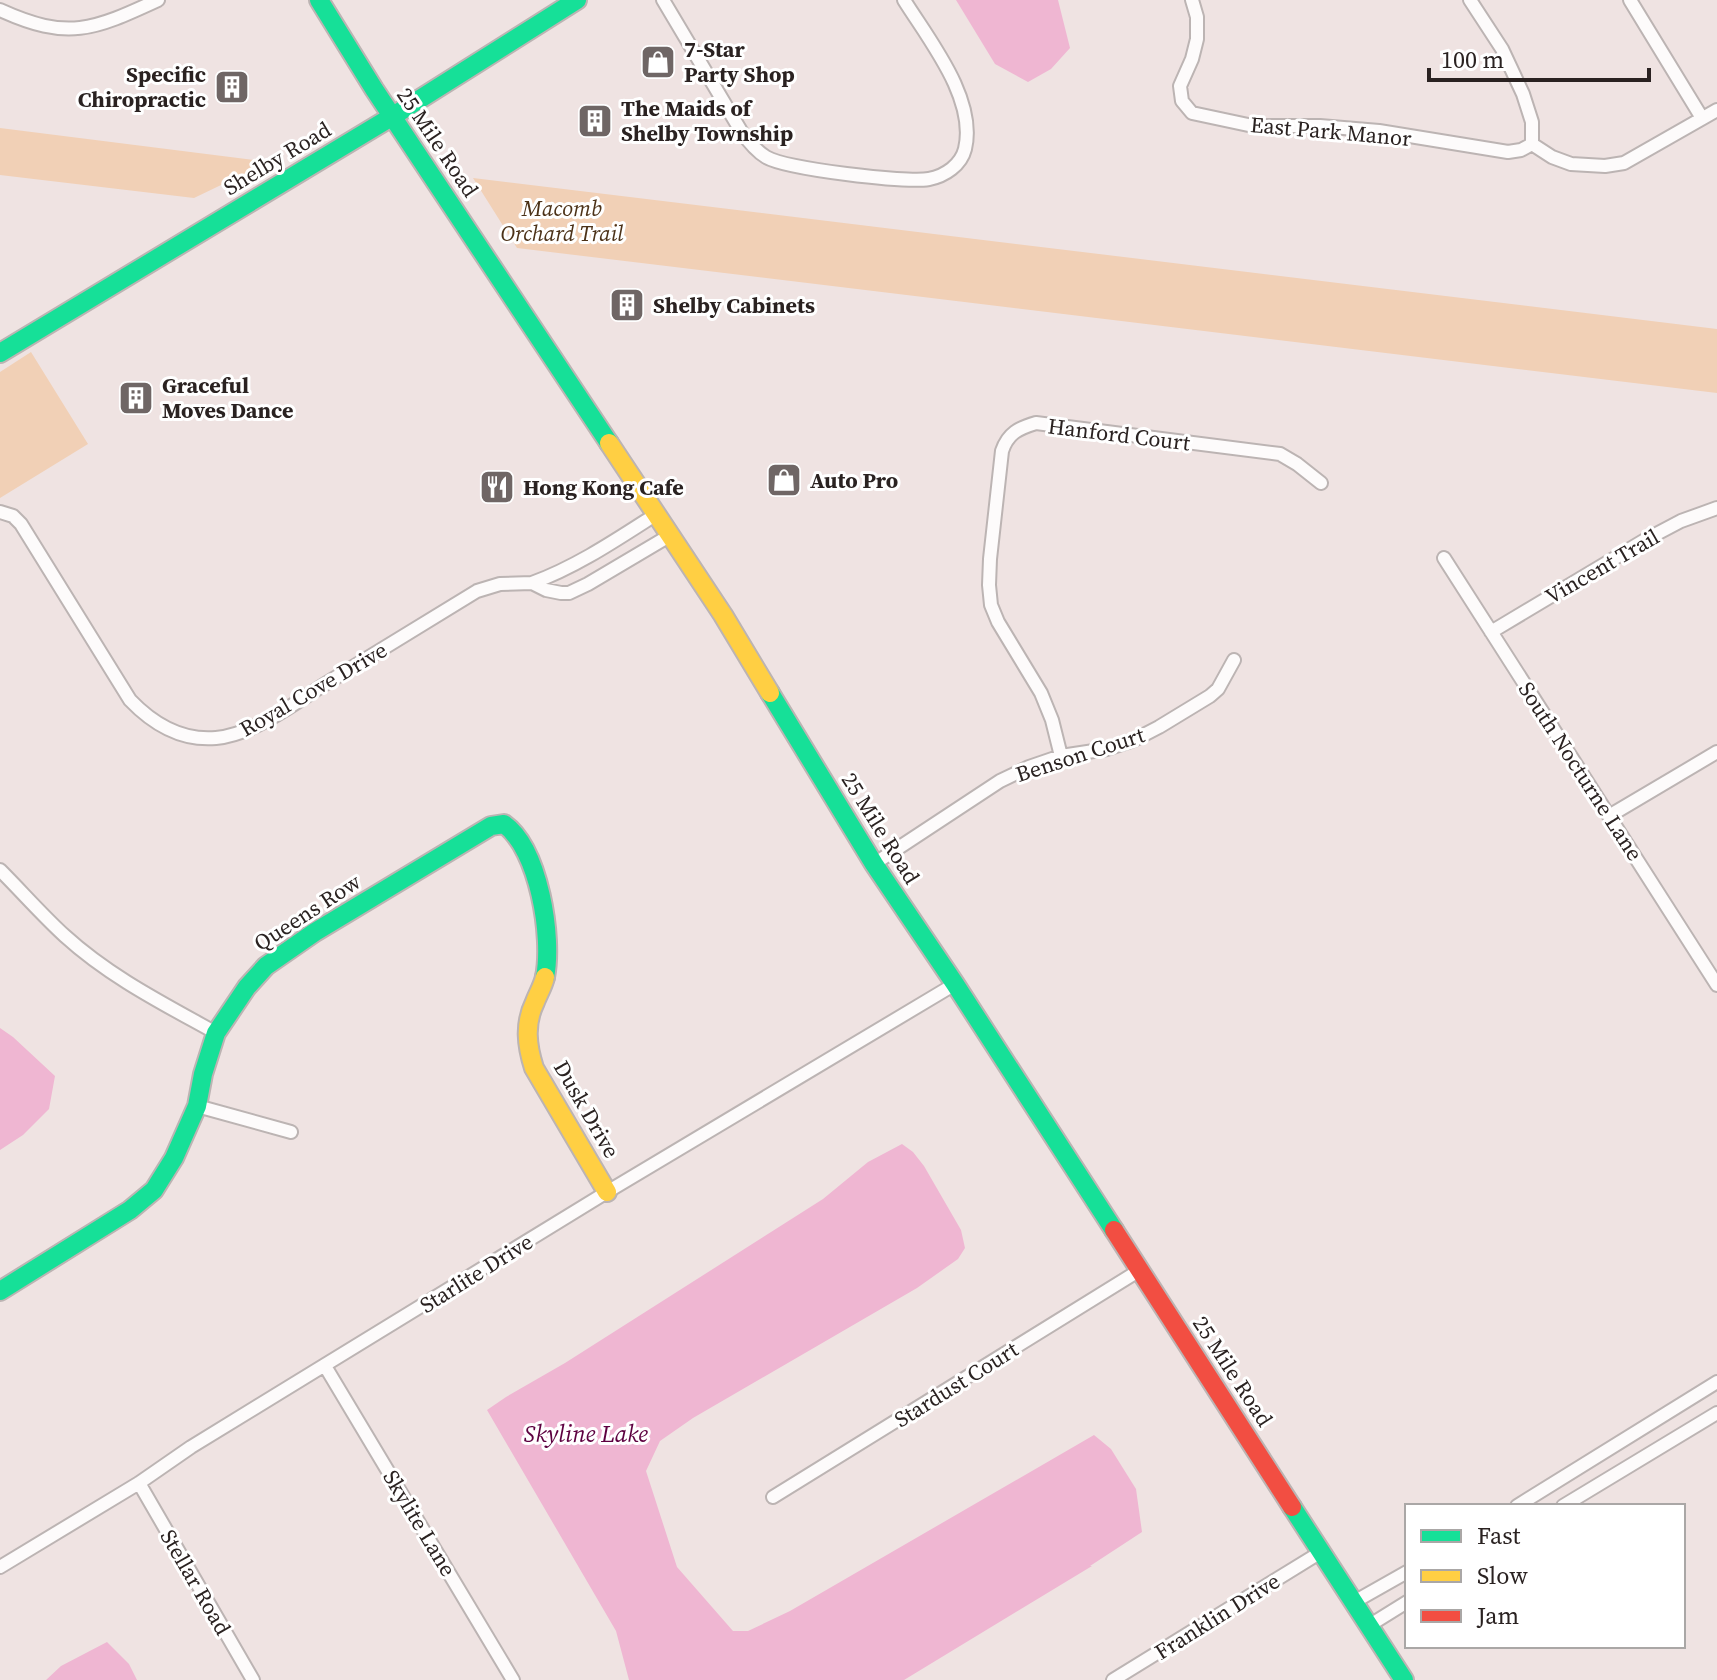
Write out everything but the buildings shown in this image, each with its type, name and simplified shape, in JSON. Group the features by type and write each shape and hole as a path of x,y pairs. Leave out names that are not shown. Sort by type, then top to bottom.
{"street":[{"path":"0,10 44,27 73,29 120,17 158,0"},
{"name":"25 Mile Road","path":"319,0 374,89 723,615 874,864 955,984 1404,1680"},
{"name":"Shelby Road","path":"0,353 393,116 577,0"},
{"path":"663,0 731,116 750,143 765,157 782,164 849,174 927,179 952,169 962,157 966,127 964,110 958,91 904,0"},
{"name":"East Park Manor","path":"1192,0 1197,17 1197,39 1180,86 1182,101 1192,113 1253,126 1320,126 1379,131 1508,152 1532,144"},
{"path":"1470,0 1502,49 1523,94 1532,122 1532,144 1552,157 1571,164 1605,166 1624,163 1717,110"},
{"path":"1630,0 1702,118"},
{"name":"Hanford Court","path":"1061,756 1041,693 991,605 990,559 997,492 1002,451 1011,434 1036,423 1280,454 1321,483"},
{"name":"Vincent Trail","path":"1491,632 1645,540 1681,521 1717,508"},
{"name":"Royal Cove Drive","path":"0,512 13,516 21,524 130,700 145,716 191,737 212,738 242,732 285,709 477,591 500,584 532,583 550,577 655,515"},
{"name":"Royal Cove Drive","path":"532,583 546,590 569,593 669,536"},
{"name":"South Nocturne Lane","path":"1444,558 1717,985"},
{"name":"Benson Court","path":"874,864 1000,781 1029,767 1061,756 1107,749 1159,727 1218,689 1234,660"},
{"path":"1609,816 1717,752"},
{"name":"Queens Row","path":"0,1291 130,1210 154,1190 174,1158 197,1106 216,1033 247,987 266,966 491,826 504,824"},
{"name":"Dusk Drive","path":"504,824 515,830 522,843 538,885 548,926 544,983 528,1017 526,1037 529,1052 534,1068 607,1192"},
{"path":"0,870 66,937 102,965 216,1033"},
{"name":"Starlite Drive","path":"0,1567 607,1192 955,984"},
{"path":"197,1106 291,1132"},
{"name":"Stardust Court","path":"773,1497 1140,1270"},
{"name":"Skylite Lane","path":"325,1366 513,1680"},
{"path":"1520,1504 1717,1382"},
{"path":"1566,1504 1717,1413"},
{"path":"1584,1465 1598,1484"},
{"name":"Stellar Road","path":"139,1483 253,1680"},
{"name":"Franklin Drive","path":"1113,1680 1321,1552"},
{"path":"1354,1602 1405,1575"},
{"path":"1370,1625 1405,1603"}],"green space":[{"path":"0,128 269,162 194,198 0,175"},
{"name":"Macomb Orchard Trail","path":"473,178 1717,329 1717,393 517,248"},
{"path":"31,352 88,444 0,498 0,372"}],"water":[{"path":"956,0 1058,0 1070,48 1051,69 1028,82 995,64"},
{"path":"0,1028 55,1076 49,1109 23,1135 0,1150"},
{"name":"Skyline Lake","path":"902,1144 924,1166 961,1230 965,1248 958,1259 917,1288 693,1418 660,1441 646,1471 677,1567 733,1631 748,1631 790,1611 1094,1435 1111,1449 1136,1489 1142,1532 1092,1566 904,1680 629,1680 616,1631 487,1410 823,1199 868,1162"},
{"path":"107,1642 129,1664 137,1680 46,1680 61,1666"}],"traffic: fast":[{"path":"319,0 374,89 609,443"},
{"path":"0,353 393,116 577,0"},
{"path":"770,693 874,864 1114,1230"},
{"path":"0,1291 130,1210 154,1190 174,1158 197,1106 216,1033 247,987 266,966 315,932 491,826 504,824 516,836 534,873 545,918 545,977"},
{"path":"1292,1507 1404,1680"}],"traffic: slow":[{"path":"609,443 723,615 770,693"},
{"path":"545,977 529,1018 528,1043 534,1068 607,1192"}],"traffic: jam":[{"path":"1114,1230 1292,1507"}],"place":[{"name":"7-Star Party Shop","path":"658,62"},
{"name":"Specific Chiropractic","path":"232,87"},
{"name":"The Maids of Shelby Township","path":"595,121"},
{"name":"Shelby Cabinets","path":"627,305"},
{"name":"Graceful Moves Dance","path":"136,398"},
{"name":"Auto Pro","path":"784,480"},
{"name":"Hong Kong Cafe","path":"497,487"}]}
